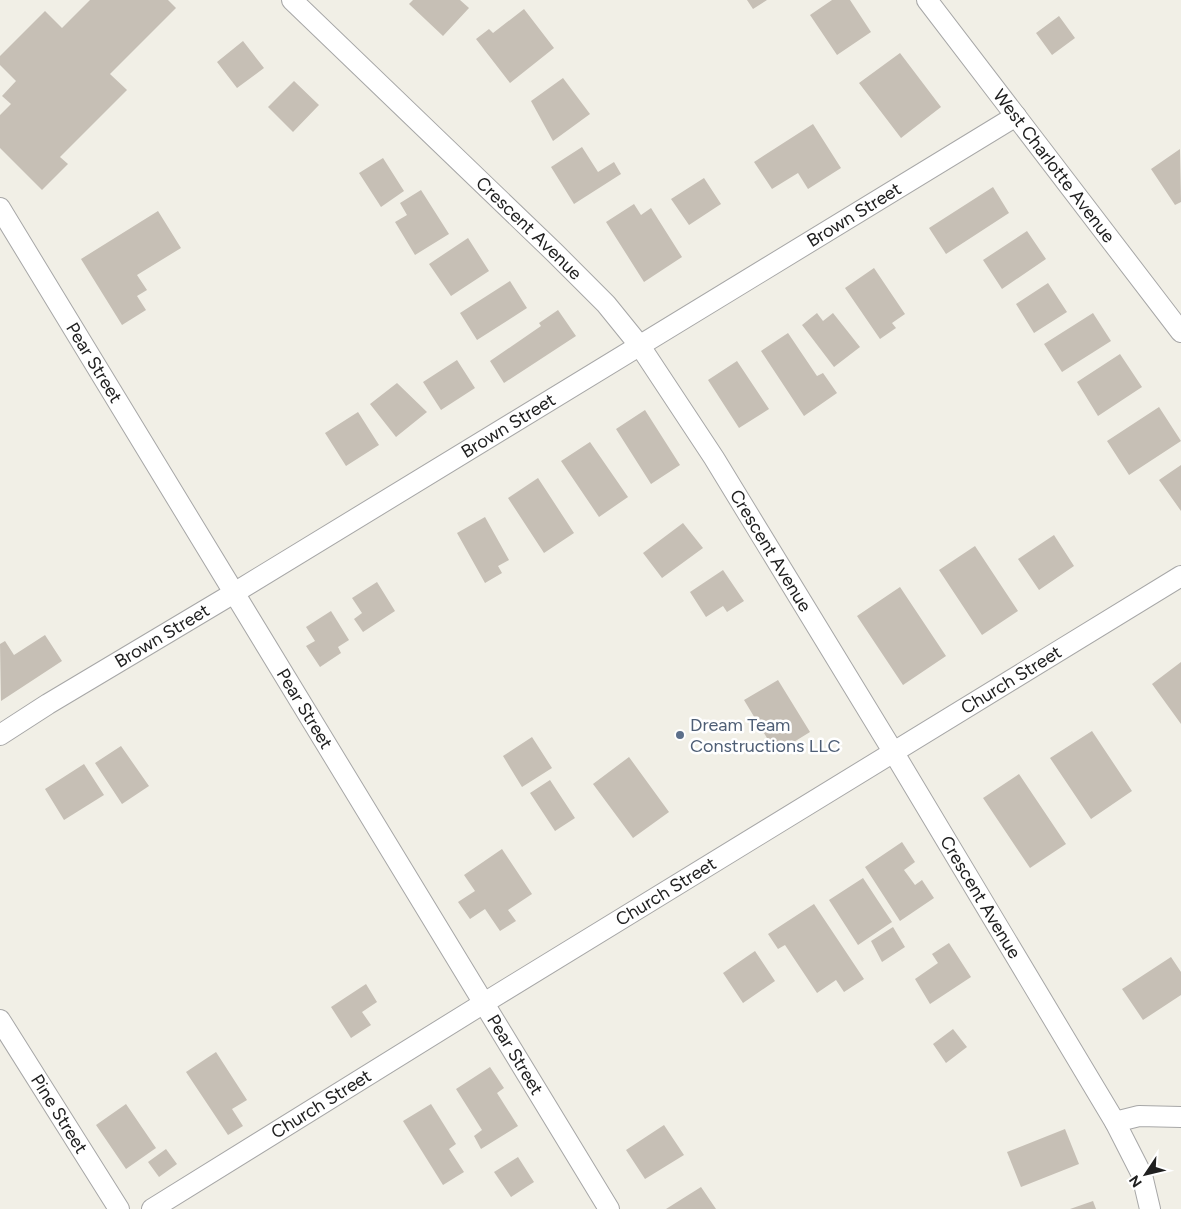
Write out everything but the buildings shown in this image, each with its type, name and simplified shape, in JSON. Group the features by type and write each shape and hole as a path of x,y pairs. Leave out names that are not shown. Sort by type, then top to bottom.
{"street":[{"name":"Crescent Avenue","path":"292,0 568,266 606,304 640,346 714,458 894,753 1115,1122 1142,1175 1150,1209"},
{"name":"West Charlotte Avenue","path":"927,0 1181,332"},
{"name":"Brown Street","path":"0,735 1016,116"},
{"name":"Pear Street","path":"0,208 610,1209"},
{"name":"Church Street","path":"152,1209 484,1003 1181,576"},
{"name":"Pine Street","path":"0,1020 119,1209"},
{"path":"1115,1122 1139,1116 1181,1117"}],"place":[{"name":"Dream Team Constructions LLC","path":"680,735"}]}
